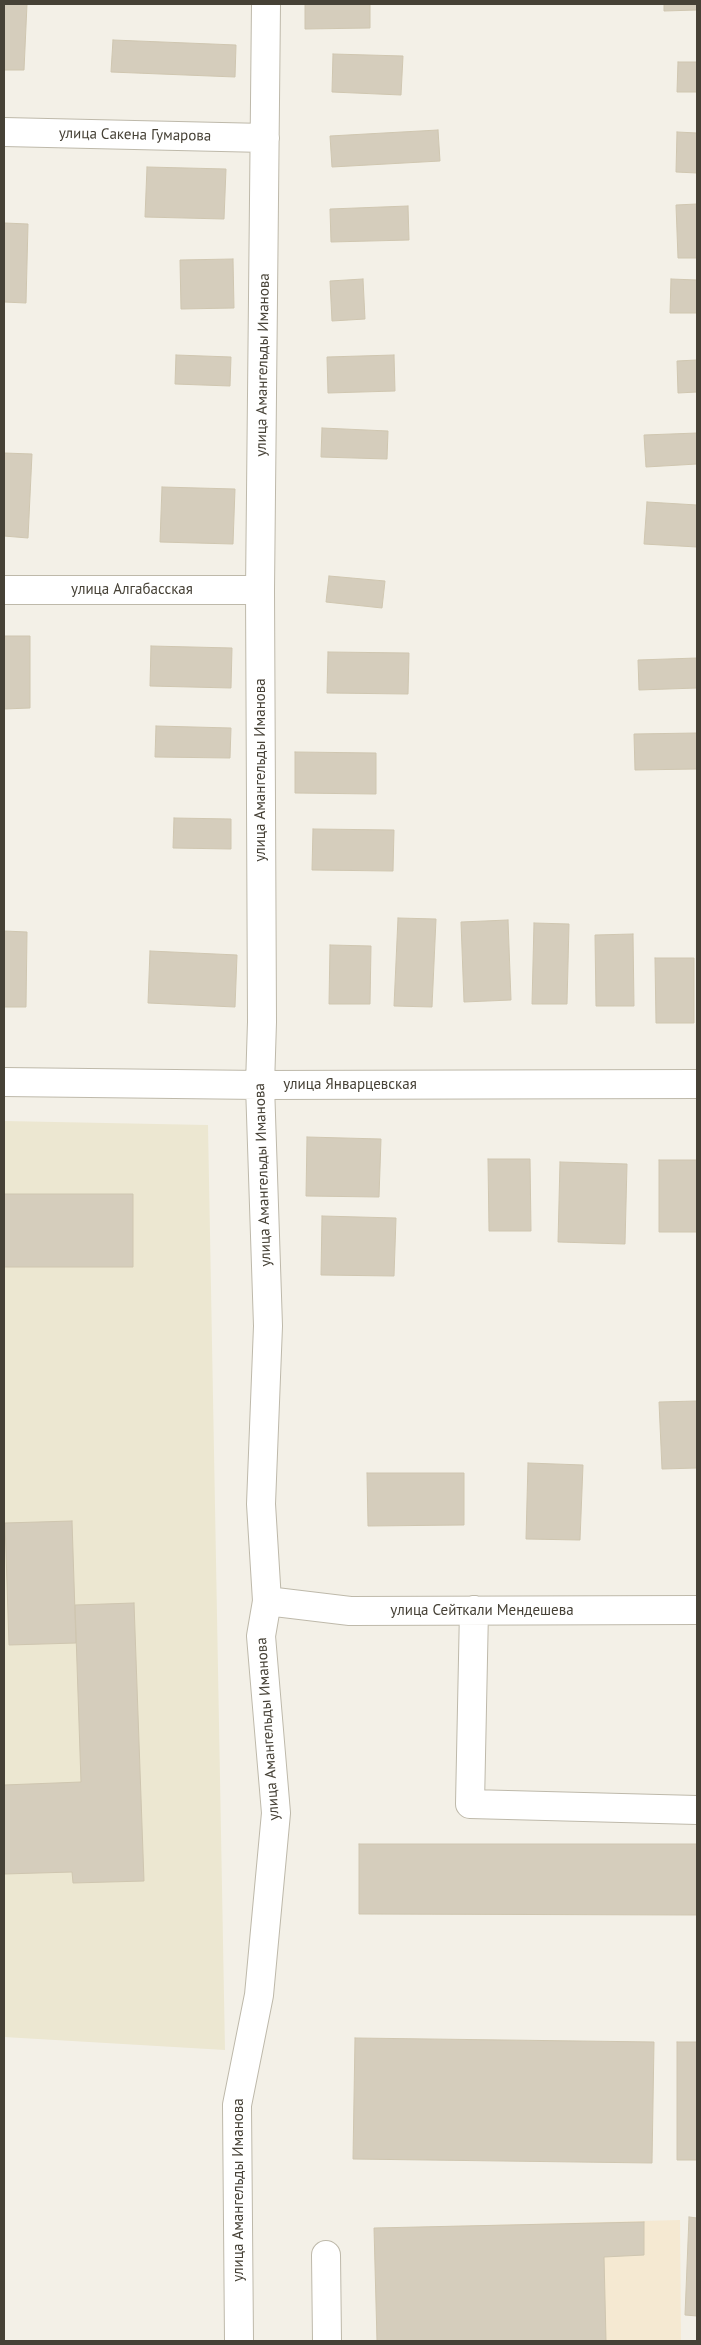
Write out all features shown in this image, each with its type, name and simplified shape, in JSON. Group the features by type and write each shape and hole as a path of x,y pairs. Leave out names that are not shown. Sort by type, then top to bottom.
{"street":[{"name":"улица Амангельды Иманова","path":"239,2341 237,2105 259,1995 276,1813 261,1636 267,1601 261,1504 268,1326 260,1086 262,1012 260,590 266,4"},
{"name":"улица Сакена Гумарова","path":"4,132 265,138"},
{"name":"улица Алгабасская","path":"4,590 260,590"},
{"name":"улица Январцевская","path":"4,1082 260,1086 697,1084"},
{"name":"улица Сейткали Мендешева","path":"267,1601 350,1611 697,1610"},
{"path":"474,1610 472,1624 470,1804 697,1810"},
{"path":"326,2255 327,2341"}],"shaded area":[{"path":"4,1121 208,1125 225,2050 4,2037"},
{"path":"680,2220 681,2341 377,2341 374,2228"}],"building":[{"path":"4,4 27,4 24,70 4,70"},
{"path":"305,4 370,4 370,28 305,29"},
{"path":"664,4 697,4 697,10 664,11"},
{"path":"113,40 236,45 235,77 111,72"},
{"path":"333,54 403,56 401,95 332,92"},
{"path":"678,62 697,62 697,92 677,92"},
{"path":"438,130 440,161 332,167 330,136"},
{"path":"677,132 697,133 697,173 676,172"},
{"path":"147,167 226,169 224,219 145,217"},
{"path":"697,204 697,258 678,258 676,205"},
{"path":"408,206 409,240 331,242 330,209"},
{"path":"4,223 28,224 26,303 4,302"},
{"path":"233,259 234,308 181,309 180,260"},
{"path":"363,279 365,319 332,321 330,281"},
{"path":"671,279 697,280 697,313 670,313"},
{"path":"176,355 231,357 230,386 175,384"},
{"path":"394,355 395,391 328,393 327,357"},
{"path":"697,360 697,392 678,393 677,361"},
{"path":"322,428 388,431 387,459 321,457"},
{"path":"697,433 697,464 646,467 644,435"},
{"path":"4,453 32,454 28,538 4,536"},
{"path":"162,487 235,489 233,544 160,542"},
{"path":"647,502 697,505 697,547 644,544"},
{"path":"329,576 385,581 382,608 326,602"},
{"path":"4,636 30,636 30,708 4,709"},
{"path":"151,646 232,648 231,688 150,686"},
{"path":"328,652 409,653 408,694 327,693"},
{"path":"697,658 697,688 639,690 638,660"},
{"path":"156,726 231,728 230,758 155,757"},
{"path":"697,733 697,769 635,770 634,734"},
{"path":"295,752 376,753 376,794 295,793"},
{"path":"174,818 231,819 231,849 173,848"},
{"path":"313,829 394,830 393,871 312,870"},
{"path":"398,918 436,919 432,1007 394,1006"},
{"path":"508,920 511,1000 464,1002 461,922"},
{"path":"534,923 569,924 567,1004 532,1004"},
{"path":"4,931 27,932 26,1007 4,1007"},
{"path":"633,934 634,1006 596,1006 595,935"},
{"path":"330,945 371,946 370,1004 329,1004"},
{"path":"150,951 237,955 235,1007 148,1003"},
{"path":"655,958 694,958 694,1023 656,1023"},
{"path":"307,1137 381,1139 379,1197 306,1196"},
{"path":"488,1159 530,1159 531,1231 489,1231"},
{"path":"659,1160 697,1160 697,1232 659,1232"},
{"path":"560,1162 627,1164 625,1244 558,1242"},
{"path":"4,1194 133,1194 133,1267 4,1267"},
{"path":"322,1216 396,1218 394,1276 321,1275"},
{"path":"697,1401 697,1468 662,1469 659,1402"},
{"path":"528,1463 583,1465 580,1540 526,1539"},
{"path":"367,1473 464,1473 464,1525 368,1526"},
{"path":"72,1521 76,1643 9,1645 5,1523"},
{"path":"134,1603 144,1881 73,1883 72,1872 4,1874 4,1785 81,1782 75,1605"},
{"path":"359,1844 697,1844 697,1915 359,1914"},
{"path":"355,2038 654,2042 652,2163 353,2159"},
{"path":"677,2042 697,2042 697,2160 677,2160"},
{"path":"689,2217 697,2218 697,2316 685,2315"},
{"path":"644,2222 644,2255 604,2257 606,2341 377,2341 374,2228"}]}
